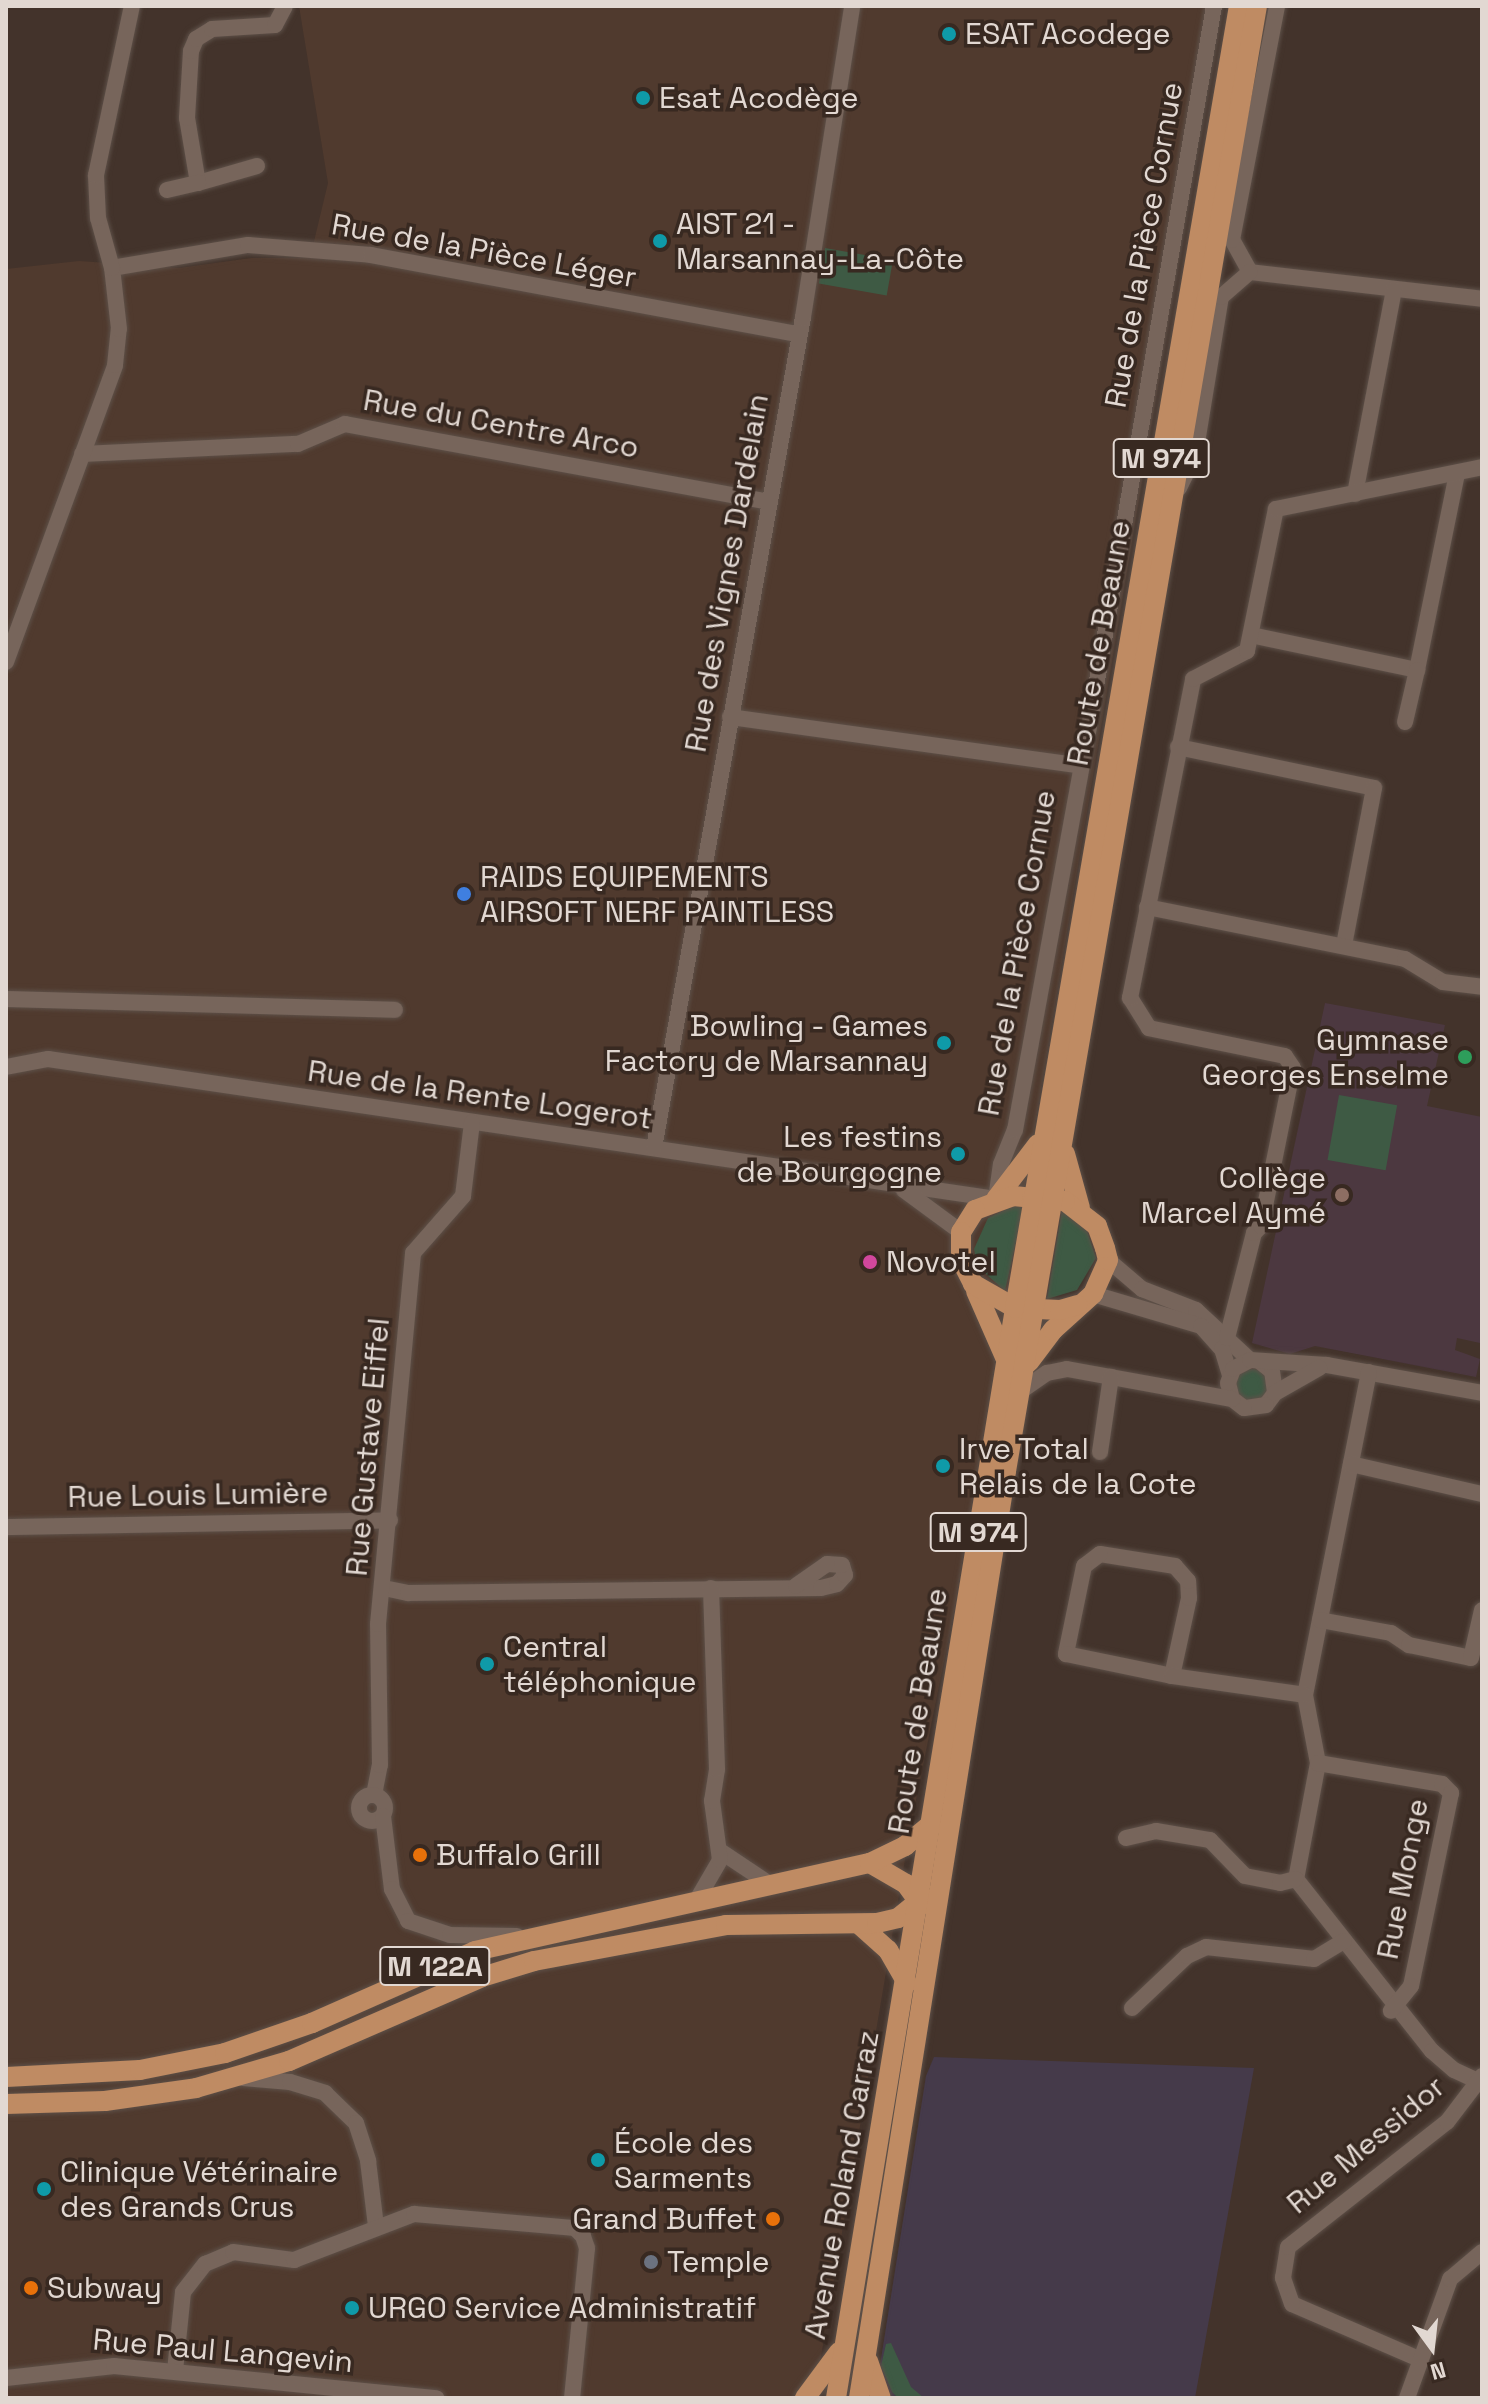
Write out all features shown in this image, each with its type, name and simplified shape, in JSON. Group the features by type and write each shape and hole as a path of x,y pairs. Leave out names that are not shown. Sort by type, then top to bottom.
{"main road":[{"name":"Route de Beaune","path":"907,1983 931,1824 1016,1364 1044,1197 1045,1134 1239,6"},
{"name":"Route de Beaune","path":"1044,1197 1063,1147 1257,6"},
{"path":"996,1199 1045,1134"},
{"path":"1063,1147 1080,1208 1097,1226 1108,1260 1085,1300 1016,1364 961,1260 961,1232 975,1210 996,1199 1044,1197 1080,1208"},
{"path":"973,1284 1025,1310 1085,1300"},
{"name":"Route de Beaune","path":"918,2039 1021,1391 1016,1364"},
{"name":"M 122A","path":"6,2077 140,2070 225,2053 312,2023 440,1964 522,1936 870,1863 905,1846 931,1824"},
{"path":"870,1863 906,1884 936,1931"},
{"name":"M 122A","path":"6,2104 142,2098 237,2078 338,2042 482,1977 549,1958 726,1925 860,1925 898,1918 945,1878"},
{"path":"860,1925 888,1950 907,1983"},
{"name":"Avenue Roland Carraz","path":"836,2398 907,1983"},
{"name":"Avenue Roland Carraz","path":"859,2398 918,2039"},
{"path":"805,2398 845,2342"},
{"path":"866,2353 881,2398"}],"street":[{"path":"6,662 115,365 119,329 112,268 104,249 97,166 132,6"},
{"path":"198,183 186,101 196,39 212,29 275,25 285,6"},
{"name":"Rue des Vignes Dardelain","path":"654,1148 798,334 852,6"},
{"name":"Rue de la Pièce Cornue","path":"996,1199 1003,1159 1015,1130 1214,6"},
{"path":"1277,6 1232,240 1250,272 1482,299"},
{"path":"167,190 257,166"},
{"name":"Rue de la Pièce Léger","path":"112,268 248,245 371,255 798,334"},
{"name":"Route de Beaune","path":"1171,505 1195,455 1221,297 1250,272"},
{"path":"1355,494 1394,290"},
{"name":"Rue du Centre Arco","path":"82,454 298,444 345,424 768,502"},
{"path":"1227,1338 1254,1233 1261,1226 1291,1061 1149,1028 1132,1004 1130,990 1193,679 1241,658 1251,635 1276,509 1482,467"},
{"path":"1405,722 1457,473"},
{"path":"1251,635 1417,670"},
{"path":"730,717 1078,765"},
{"path":"1178,747 1374,788 1344,945"},
{"path":"1147,907 1405,959 1443,982 1481,982"},
{"path":"6,999 395,1010"},
{"name":"Rue de la Rente Logerot","path":"6,1067 48,1059 654,1148 903,1189 996,1199"},
{"name":"Rue Gustave Eiffel","path":"472,1123 463,1196 413,1253 384,1588 378,1624 380,1776 374,1795 362,1800 359,1812 373,1822 383,1816 392,1889 408,1921 450,1935 522,1936"},
{"name":"Rue de la Rente Logerot","path":"903,1189 961,1232"},
{"path":"1108,1260 1142,1289 1196,1310 1254,1361 1272,1371 1275,1393"},
{"path":"1085,1300 1201,1326 1222,1349 1230,1375 1232,1399"},
{"path":"1230,1375 1254,1361 1327,1365 1482,1393"},
{"path":"1021,1391 1047,1373 1067,1369 1232,1399 1252,1409 1266,1405 1275,1393 1327,1365"},
{"path":"1369,1372 1305,1695 1318,1763 1296,1879 1394,2008 1432,2051 1480,2081"},
{"path":"1100,1452 1111,1377"},
{"path":"1351,1464 1482,1494"},
{"name":"Rue Louis Lumière","path":"6,1527 390,1520"},
{"path":"1172,1676 1189,1598 1188,1581 1175,1566 1100,1554 1084,1566 1066,1654 1172,1676 1305,1695"},
{"path":"384,1588 408,1593 796,1586"},
{"path":"698,1898 717,1871 720,1851 712,1801 717,1769 711,1588"},
{"path":"1320,1620 1391,1633 1409,1645 1471,1658 1482,1610"},
{"name":"Rue Monge","path":"1318,1763 1442,1784 1451,1793 1452,1808 1411,1986 1394,2008"},
{"path":"1126,1838 1156,1831 1210,1840 1245,1876 1280,1883 1296,1879"},
{"path":"720,1851 768,1883"},
{"path":"1132,2008 1187,1956 1206,1947 1314,1959 1344,1941"},
{"path":"237,2078 290,2082 325,2093 356,2123 368,2161 376,2226"},
{"name":"Rue Messidor","path":"1419,2359 1292,2304 1283,2278 1288,2247 1447,2122 1480,2081"},
{"path":"175,2371 183,2292 205,2264 233,2252 294,2260 414,2214 575,2228 587,2248 572,2398"},
{"path":"1407,2398 1450,2279 1482,2252"},
{"name":"Rue Paul Langevin","path":"6,2378 99,2365 436,2398"}],"shaded area":[{"path":"299,6 1221,6 954,1612 910,1830 814,2398 6,2398 6,269 79,261 179,268 251,258 310,258 328,183"},
{"path":"1325,1003 1445,1025 1427,1106 1482,1117 1482,1334 1480,1343 1457,1338 1455,1350 1480,1359 1476,1377 1315,1346 1290,1354 1252,1343"},
{"path":"934,2057 1254,2068 1195,2398 892,2398 886,2390 880,2365 926,2076"}],"green space":[{"path":"825,248 893,260 887,295 819,283"},
{"path":"1339,1095 1397,1105 1386,1170 1328,1160"},
{"path":"1013,1206 1024,1206 1005,1291 977,1266 974,1249 988,1218"},
{"path":"1062,1210 1087,1231 1096,1258 1077,1290 1047,1299"},
{"path":"1252,1369 1263,1374 1268,1385 1263,1396 1252,1401 1241,1396 1236,1385 1241,1374"},
{"path":"891,2343 911,2387 924,2398 898,2398 892,2392 881,2366 886,2344"}],"place":[{"name":"ESAT Acodege","path":"949,34"},
{"name":"Esat Acodège","path":"643,98"},
{"name":"AIST 21 - Marsannay-La-Côte","path":"660,241"},
{"name":"RAIDS EQUIPEMENTS AIRSOFT NERF PAINTLESS","path":"464,894"},
{"name":"Bowling - Games Factory de Marsannay","path":"944,1043"},
{"name":"Gymnase Georges Enselme","path":"1465,1057"},
{"name":"Les festins de Bourgogne","path":"958,1154"},
{"name":"Collège Marcel Aymé","path":"1342,1195"},
{"name":"Novotel","path":"870,1262"},
{"name":"Irve Total Relais de la Cote","path":"943,1466"},
{"name":"Central téléphonique","path":"487,1664"},
{"name":"Buffalo Grill","path":"420,1855"},
{"name":"École des Sarments","path":"598,2160"},
{"name":"Clinique Vétérinaire des Grands Crus","path":"44,2189"},
{"name":"Grand Buffet","path":"773,2219"},
{"name":"Temple","path":"651,2262"},
{"name":"Subway","path":"31,2288"},
{"name":"URGO Service Administratif","path":"352,2308"}]}
